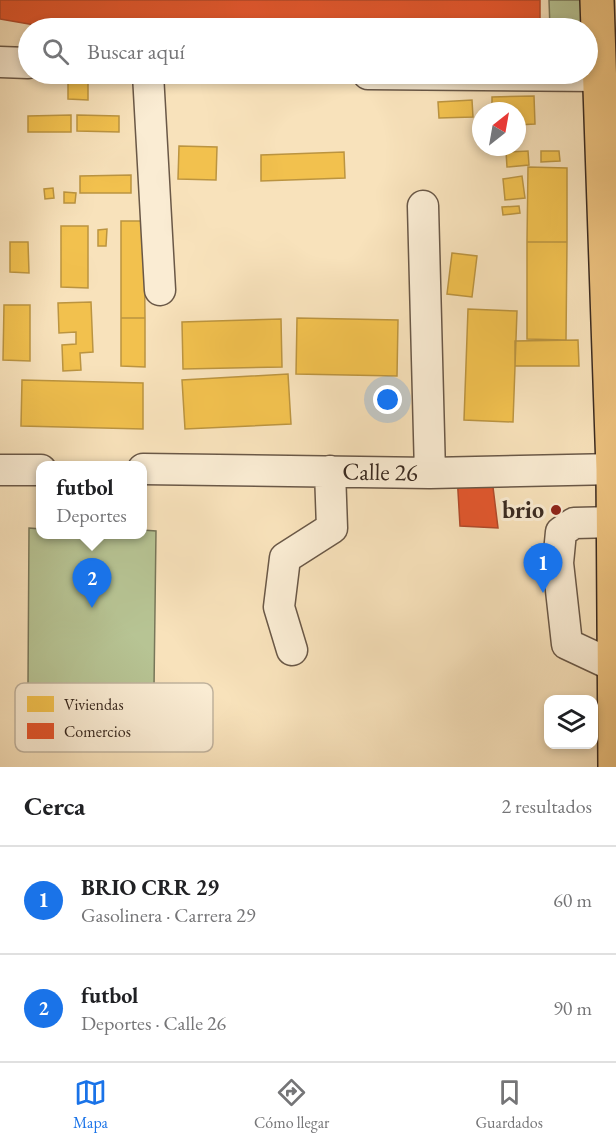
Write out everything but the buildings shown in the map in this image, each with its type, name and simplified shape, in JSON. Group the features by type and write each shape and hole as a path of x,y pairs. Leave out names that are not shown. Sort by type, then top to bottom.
{"main road":[{"path":"597,0 597,18"},
{"path":"598,76 614,469 615,767"}],"street":[{"path":"0,62 18,63"},
{"path":"149,84 160,290"},
{"path":"423,206 430,473"},
{"name":"Calle 26","path":"147,469 430,473 614,469"},
{"path":"0,470 36,470"},
{"path":"292,650 279,606 285,558 332,528 330,471"},
{"path":"614,666 567,644 558,563 561,532 574,523 615,522"}],"green space":[{"path":"549,0 590,0 589,18 550,18"},
{"path":"29,528 36,529 36,539 147,539 147,530 156,531 154,683 28,683"}],"place":[{"name":"brio","path":"556,510"},
{"name":"BRIO CRR 29","path":"543,593"},
{"name":"futbol","path":"92,608"}]}
